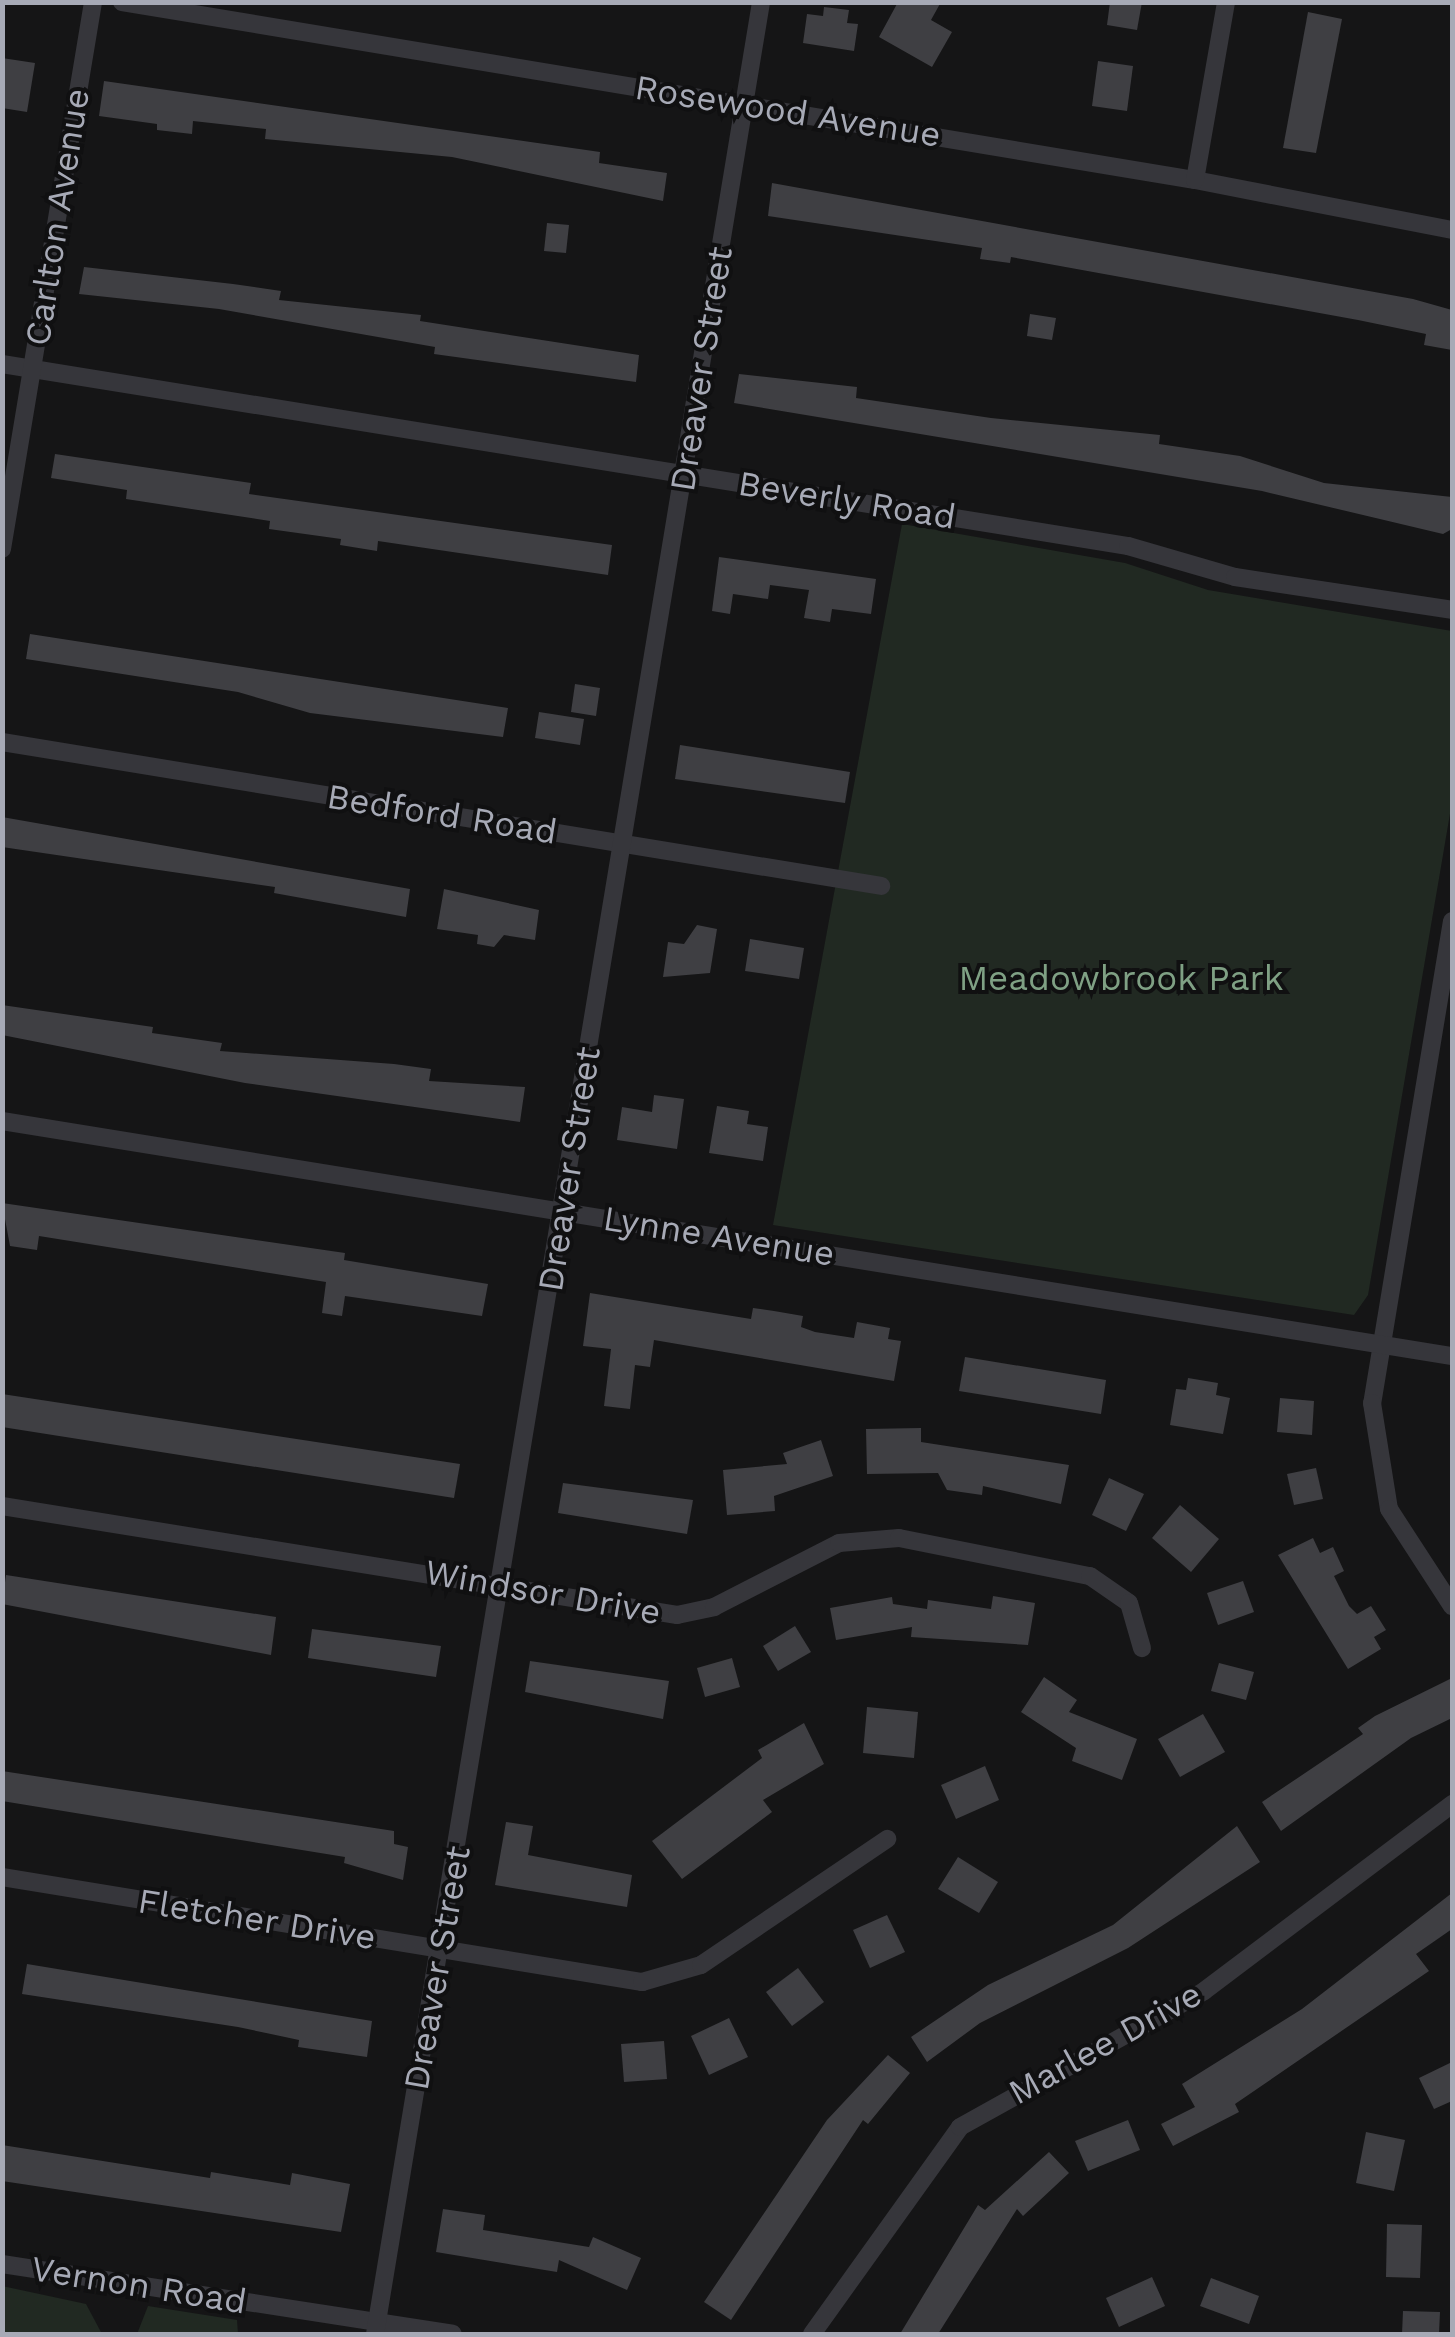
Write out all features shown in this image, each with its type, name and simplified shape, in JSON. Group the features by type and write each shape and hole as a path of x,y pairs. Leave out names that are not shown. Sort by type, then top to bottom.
{"street":[{"name":"Carlton Avenue","path":"2,549 93,2"},
{"name":"Rosewood Avenue","path":"122,2 1195,180 1452,230"},
{"name":"Dreaver Street","path":"376,2328 760,2"},
{"path":"1195,180 1226,2"},
{"name":"Beverly Road","path":"2,364 1128,546 1235,576 1452,610"},
{"name":"Bedford Road","path":"2,742 881,886"},
{"path":"1452,921 1376,1346 1380,1478 1406,1545 1452,1606"},
{"name":"Lynne Avenue","path":"2,1121 1452,1356"},
{"name":"Windsor Drive","path":"2,1506 695,1614 823,1549 899,1538 1090,1576 1129,1602 1142,1648"},
{"name":"Marlee Drive","path":"812,2334 960,2127 1204,1991 1452,1804"},
{"name":"Fletcher Drive","path":"2,1877 642,1982 674,1976 887,1839"},
{"name":"Vernon Road","path":"2,2264 376,2328 453,2334"}],"green space":[{"name":"Meadowbrook Park","path":"902,524 1125,563 1208,590 1452,631 1452,802 1368,1295 1354,1315 773,1225"},
{"path":"2,2286 86,2304 102,2334 3,2334"},
{"path":"148,2306 237,2320 238,2334 137,2334"}],"building":[{"path":"898,2 941,2 931,20 952,32 932,67 879,37"},
{"path":"1110,2 1142,2 1137,30 1107,25"},
{"path":"824,7 849,10 847,23 858,24 854,51 803,43 807,14 823,16"},
{"path":"1308,12 1342,19 1316,153 1283,148"},
{"path":"2,58 35,63 27,112 2,108"},
{"path":"1098,61 1133,66 1127,111 1092,106"},
{"path":"104,81 600,152 599,163 667,173 663,201 452,157 265,139 266,129 193,121 192,134 157,130 157,124 99,116"},
{"path":"772,183 1413,299 1452,310 1452,350 1424,345 1426,334 1358,320 1011,257 1010,263 980,259 982,248 768,216"},
{"path":"547,223 569,225 566,253 544,251"},
{"path":"84,267 281,291 279,300 421,315 420,321 639,355 636,382 434,354 435,347 219,309 79,294"},
{"path":"1030,314 1056,318 1052,340 1027,336"},
{"path":"739,374 857,387 856,398 991,418 1160,435 1159,444 1240,456 1324,483 1452,497 1452,529 1443,534 1262,491 734,403"},
{"path":"55,454 251,483 249,494 612,545 608,575 378,541 377,551 340,545 341,539 269,529 270,521 126,499 127,490 51,478"},
{"path":"719,557 876,579 871,614 832,609 830,622 804,618 809,590 770,585 768,599 733,594 730,614 712,611"},
{"path":"30,634 508,708 503,737 310,713 238,692 26,659"},
{"path":"575,684 600,688 596,716 571,712"},
{"path":"539,712 584,719 580,745 535,738"},
{"path":"680,745 850,772 845,803 675,779"},
{"path":"2,817 410,889 406,917 274,893 275,887 2,847"},
{"path":"444,889 539,910 535,940 504,935 494,947 477,944 478,935 437,929"},
{"path":"697,925 717,929 710,973 663,977 668,942 684,944"},
{"path":"750,939 804,948 799,979 745,971"},
{"path":"2,1005 153,1027 152,1033 222,1043 220,1051 394,1064 431,1069 429,1081 525,1087 520,1122 245,1083 2,1035"},
{"path":"654,1095 684,1099 677,1149 617,1140 622,1107 652,1112"},
{"path":"717,1106 749,1111 747,1124 768,1127 763,1161 709,1153"},
{"path":"2,1203 345,1253 344,1260 488,1284 482,1316 345,1296 342,1316 322,1313 326,1282 39,1236 37,1250 10,1246"},
{"path":"590,1293 751,1319 753,1308 774,1311 803,1316 801,1327 815,1332 854,1338 857,1322 890,1328 888,1339 901,1341 894,1381 654,1340 650,1367 635,1365 630,1409 604,1406 611,1349 583,1346"},
{"path":"965,1357 1106,1380 1101,1414 959,1391"},
{"path":"1188,1378 1218,1383 1216,1395 1230,1398 1223,1434 1170,1425 1176,1389 1186,1390"},
{"path":"2,1394 460,1464 454,1498 2,1427"},
{"path":"1280,1398 1314,1401 1312,1435 1277,1432"},
{"path":"921,1428 921,1442 1069,1465 1061,1504 983,1486 982,1495 947,1490 938,1473 867,1474 866,1429"},
{"path":"821,1440 833,1476 774,1496 775,1511 727,1515 723,1470 787,1464 783,1453"},
{"path":"1316,1468 1323,1499 1294,1505 1287,1474"},
{"path":"1109,1478 1144,1494 1126,1531 1092,1515"},
{"path":"563,1483 693,1500 687,1534 558,1513"},
{"path":"1180,1505 1219,1539 1191,1572 1152,1538"},
{"path":"1313,1538 1320,1553 1333,1547 1344,1571 1334,1576 1349,1606 1357,1614 1371,1606 1386,1630 1374,1637 1381,1649 1348,1669 1278,1555"},
{"path":"6,1575 276,1617 271,1655 2,1604"},
{"path":"1243,1581 1254,1612 1218,1625 1207,1593"},
{"path":"993,1596 1035,1603 1028,1645 911,1637 912,1627 836,1640 830,1608 892,1597 893,1604 927,1609 928,1600 991,1609"},
{"path":"795,1626 811,1652 778,1671 763,1646"},
{"path":"312,1629 441,1646 436,1677 308,1658"},
{"path":"732,1658 740,1687 705,1697 697,1668"},
{"path":"530,1661 669,1681 663,1719 525,1692"},
{"path":"1219,1663 1254,1672 1246,1700 1211,1691"},
{"path":"1044,1677 1077,1700 1069,1712 1137,1739 1122,1780 1072,1761 1076,1748 1021,1712"},
{"path":"1452,1678 1452,1718 1411,1738 1281,1831 1262,1802 1363,1734 1358,1728 1375,1716"},
{"path":"867,1707 918,1712 914,1758 863,1753"},
{"path":"1203,1714 1225,1752 1180,1777 1158,1739"},
{"path":"804,1723 824,1764 763,1800 772,1812 682,1879 652,1841 762,1758 758,1750"},
{"path":"985,1766 999,1800 956,1819 941,1785"},
{"path":"2,1771 394,1831 394,1844 408,1847 403,1880 344,1863 345,1857 2,1801"},
{"path":"506,1822 533,1826 528,1855 632,1875 627,1907 495,1885"},
{"path":"1237,1826 1260,1862 1128,1948 980,2023 927,2062 911,2037 988,1985 1113,1925"},
{"path":"958,1857 998,1882 979,1913 938,1889"},
{"path":"1452,1893 1452,1929 1416,1954 1429,1971 1235,2104 1239,2112 1173,2146 1161,2124 1195,2107 1182,2084 1302,2009"},
{"path":"887,1915 905,1952 870,1968 853,1930"},
{"path":"27,1964 372,2021 367,2057 298,2047 299,2040 238,2027 22,1994"},
{"path":"798,1968 824,2002 792,2026 766,1992"},
{"path":"729,2018 748,2057 709,2075 691,2036"},
{"path":"664,2041 667,2079 624,2082 621,2044"},
{"path":"888,2055 910,2073 868,2124 863,2120 731,2320 704,2302 827,2120"},
{"path":"1452,2062 1452,2101 1434,2109 1419,2078"},
{"path":"1128,2120 1140,2150 1088,2171 1075,2141"},
{"path":"1366,2132 1405,2140 1394,2191 1356,2183"},
{"path":"2,2145 210,2178 211,2172 290,2185 292,2173 350,2184 341,2232 2,2181"},
{"path":"1049,2152 1069,2173 1023,2216 1017,2209 938,2334 900,2334 978,2205 985,2210"},
{"path":"443,2209 485,2215 483,2230 589,2247 593,2237 641,2258 627,2290 559,2260 557,2272 436,2252"},
{"path":"1387,2224 1422,2225 1420,2278 1386,2277"},
{"path":"1152,2277 1165,2306 1119,2327 1106,2298"},
{"path":"1211,2278 1259,2296 1249,2324 1200,2306"},
{"path":"1403,2311 1440,2312 1439,2334 1402,2334"}]}
